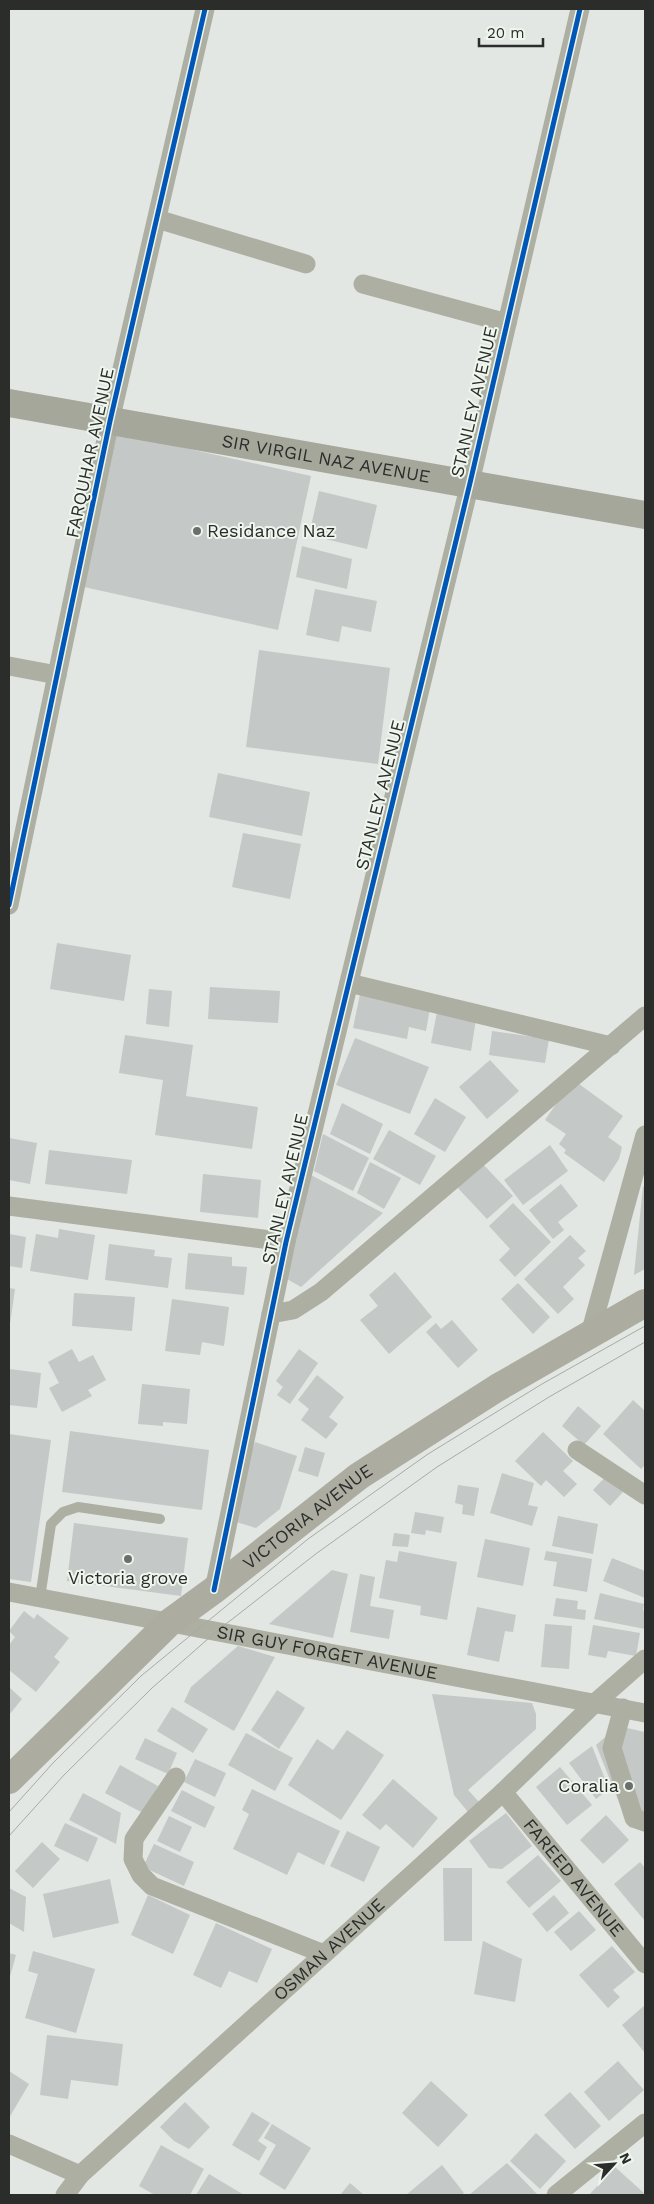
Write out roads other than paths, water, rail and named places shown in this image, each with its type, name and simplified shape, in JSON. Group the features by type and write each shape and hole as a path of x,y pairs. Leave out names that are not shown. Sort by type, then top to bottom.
{"main road":[{"name":"SIR VIRGIL NAZ AVENUE","path":"9,403 645,515"},
{"name":"VICTORIA AVENUE","path":"9,1780 170,1622 214,1590 359,1476 497,1388 645,1303"}],"street":[{"name":"FARQUHAR AVENUE","path":"9,905 12,876 57,675 110,421 206,9"},
{"name":"STANLEY AVENUE","path":"214,1590 286,1242 470,483 580,9"},
{"path":"156,219 306,264"},
{"path":"363,284 507,323"},
{"path":"9,666 57,675"},
{"path":"349,983 610,1046"},
{"path":"272,1314 293,1310 321,1292 645,1016"},
{"path":"590,1334 645,1136"},
{"name":"STANLEY AVENUE","path":"9,1206 286,1242"},
{"path":"577,1450 645,1495"},
{"name":"SIR GUY FORGET AVENUE","path":"9,1592 645,1713"},
{"name":"OSMAN AVENUE","path":"65,2195 80,2175 503,1792 595,1703 645,1659"},
{"path":"623,1708 612,1748 634,1818 645,1822"},
{"path":"176,1778 134,1839 133,1859 141,1875 152,1886 324,1954"},
{"name":"FAREED AVENUE","path":"503,1792 645,1964"},
{"path":"556,2195 645,2123"},
{"path":"9,2144 80,2175"}],"lane":[{"path":"40,1598 51,1524 63,1512 78,1507 160,1519"}],"tram line":[{"path":"9,1812 53,1763 141,1676 308,1539 428,1454 542,1384 645,1326"},
{"path":"9,1836 64,1775 152,1688 217,1631 317,1553 437,1467 549,1397 645,1342"}],"place":[{"name":"Residance Naz","path":"197,531"},
{"name":"Victoria grove","path":"128,1559"},
{"name":"Coralia","path":"629,1786"}]}
